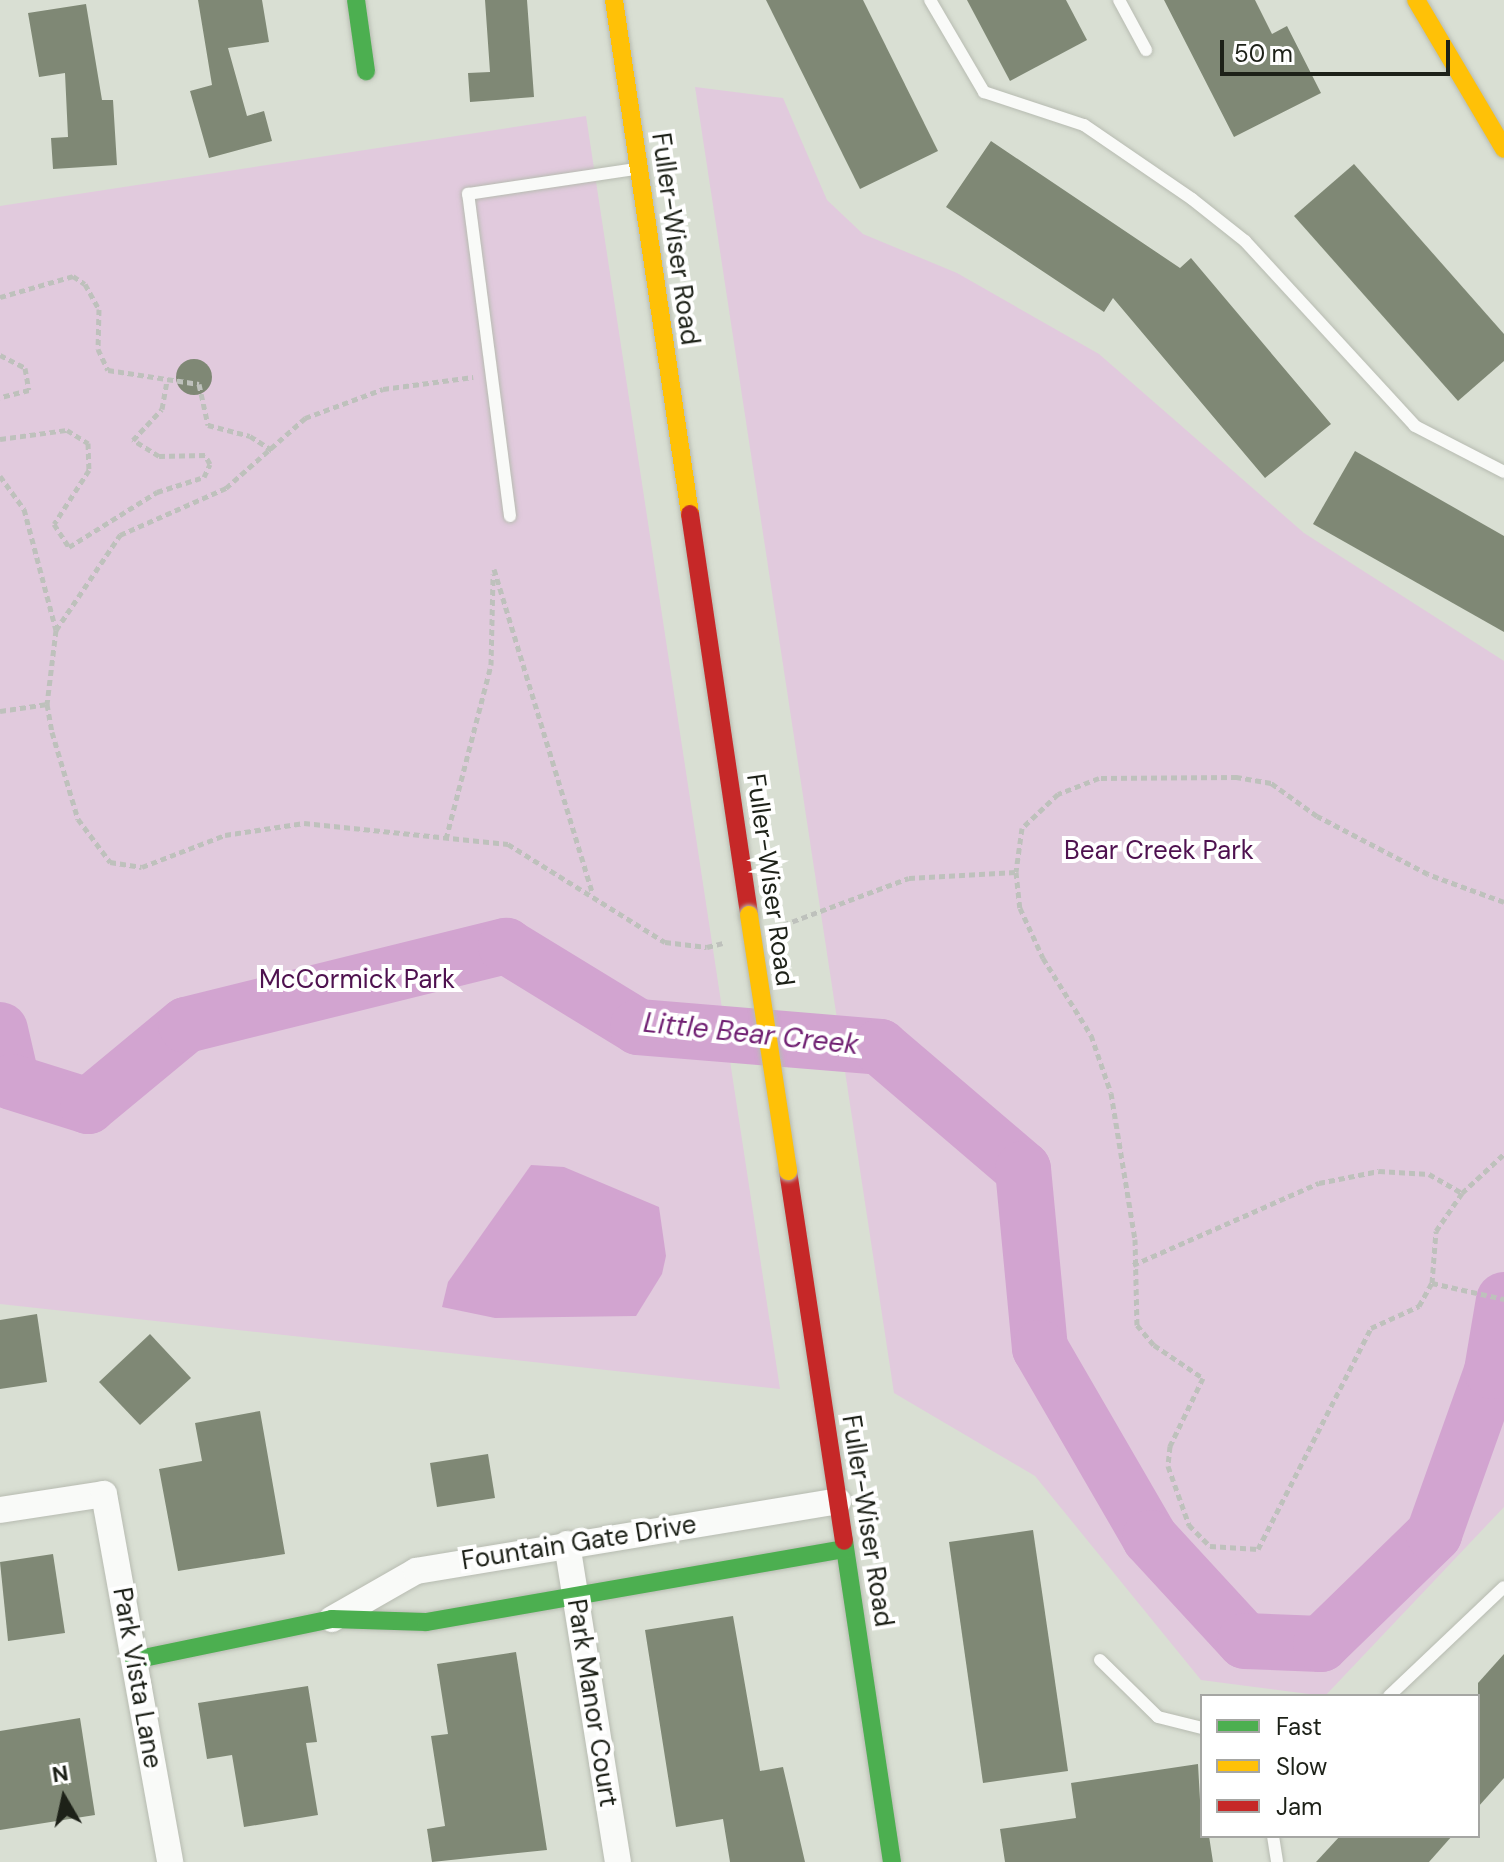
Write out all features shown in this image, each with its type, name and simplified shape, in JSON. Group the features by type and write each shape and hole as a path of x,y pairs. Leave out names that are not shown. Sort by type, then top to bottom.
{"street":[{"path":"356,0 366,71"},
{"name":"Fuller-Wiser Road","path":"614,0 892,1862"},
{"path":"1416,0 1504,149"},
{"name":"Park Vista Lane","path":"0,1510 104,1494 170,1862"},
{"name":"Fountain Gate Drive","path":"332,1619 416,1571 838,1501"},
{"name":"Park Manor Court","path":"567,1544 618,1862"},
{"name":"Fountain Gate Drive","path":"134,1660 332,1619 426,1622 845,1549"}],"lane":[{"path":"930,0 984,92 1084,125 1192,199 1245,241 1415,426 1504,472"},
{"path":"1119,0 1146,50"},
{"path":"510,516 468,194 639,168"},
{"path":"1391,1694 1504,1587"},
{"path":"1100,1660 1158,1717 1200,1728"},
{"path":"1273,1838 1277,1862"}],"path":[{"path":"0,297 73,276 99,309 98,349 108,370 199,384 208,425 250,436 273,451"},
{"path":"0,355 25,368 29,390 0,397"},
{"path":"56,630 120,535 226,488 273,451 305,418 343,402 454,377 493,378"},
{"path":"0,439 67,430 88,443 89,470 54,524 69,547 157,492 204,477 210,464 205,455 159,456 133,440 162,409 167,380"},
{"path":"0,476 24,509 56,630 47,704 78,819 110,862 142,867 225,835 304,823 508,844 592,893 665,942 707,947 735,939"},
{"path":"446,839 491,665 494,569 592,893"},
{"path":"0,711 47,704"},
{"path":"1504,902 1428,874 1317,816 1271,783 1237,777 1099,778 1058,794 1022,828 1016,872 1020,908 1105,1071 1135,1239 1133,1265 1137,1325 1154,1345 1203,1378 1170,1446 1172,1487 1189,1525 1210,1546 1242,1553 1258,1549 1276,1525 1282,1499 1371,1328 1419,1306 1432,1283 1436,1231 1462,1193 1504,1154"},
{"path":"777,927 833,911 877,886 976,873 1016,872"},
{"path":"1133,1265 1319,1183 1379,1171 1429,1174 1462,1193"},
{"path":"1432,1283 1504,1299"}],"green space":[{"name":"Bear Creek Park","path":"695,87 783,98 827,200 863,234 957,273 1099,354 1304,533 1504,661 1504,1507 1327,1694 1201,1680 1035,1476 894,1393"},
{"name":"McCormick Park","path":"586,116 780,1389 0,1304 0,206"}],"shaded area":[{"path":"531,1165 564,1167 659,1207 666,1256 662,1274 636,1316 495,1318 442,1307 448,1282"}],"building":[{"path":"198,0 262,0 269,42 228,48 247,116 264,111 272,141 209,158 190,91 212,85"},
{"path":"485,0 527,0 534,97 470,102 468,73 490,72"},
{"path":"766,0 863,0 938,151 860,189"},
{"path":"967,0 1066,0 1087,40 1010,81"},
{"path":"1164,0 1255,0 1272,34 1287,26 1321,93 1234,137"},
{"path":"86,4 102,100 113,100 117,165 53,169 51,138 68,137 65,73 39,77 28,13"},
{"path":"991,141 1180,268 1191,258 1331,424 1265,478 1113,298 1104,312 946,207"},
{"path":"1354,164 1504,334 1504,361 1458,401 1294,216"},
{"path":"194,359 207,364 212,377 207,390 194,395 181,390 176,377 181,364"},
{"path":"1355,451 1504,536 1504,632 1313,524"},
{"path":"37,1314 47,1382 0,1389 0,1320"},
{"path":"150,1334 191,1378 140,1425 99,1382"},
{"path":"260,1411 285,1554 178,1571 159,1469 202,1461 195,1423"},
{"path":"488,1454 495,1498 437,1507 430,1463"},
{"path":"1033,1530 1068,1771 983,1783 949,1542"},
{"path":"53,1554 65,1633 8,1641 0,1562"},
{"path":"733,1616 760,1771 783,1767 805,1862 730,1862 723,1819 676,1827 645,1630"},
{"path":"516,1652 547,1850 432,1862 427,1829 445,1826 431,1736 448,1734 437,1664"},
{"path":"1504,1654 1504,1778 1480,1805 1480,1694 1478,1683"},
{"path":"308,1686 317,1742 306,1743 318,1815 244,1827 232,1755 207,1759 198,1703"},
{"path":"80,1718 95,1815 0,1830 0,1731"},
{"path":"1198,1764 1200,1838 1209,1838 1213,1862 1005,1862 1000,1829 1076,1818 1071,1783"},
{"path":"1338,1838 1450,1838 1429,1862 1316,1862"}],"waterway":[{"name":"Little Bear Creek","path":"0,1030 12,1082 88,1106 186,1025 506,946 638,1027 880,1047 1023,1169 1040,1348 1150,1538 1245,1641 1321,1644 1434,1534 1492,1371 1504,1300"}],"traffic: fast":[{"path":"356,0 366,71"},
{"path":"844,1541 892,1862"},
{"path":"134,1660 332,1619 426,1622 845,1549"}],"traffic: slow":[{"path":"614,0 690,514"},
{"path":"1416,0 1504,149"},
{"path":"749,915 788,1171"}],"traffic: jam":[{"path":"690,514 749,915"},
{"path":"788,1171 844,1541"}]}
